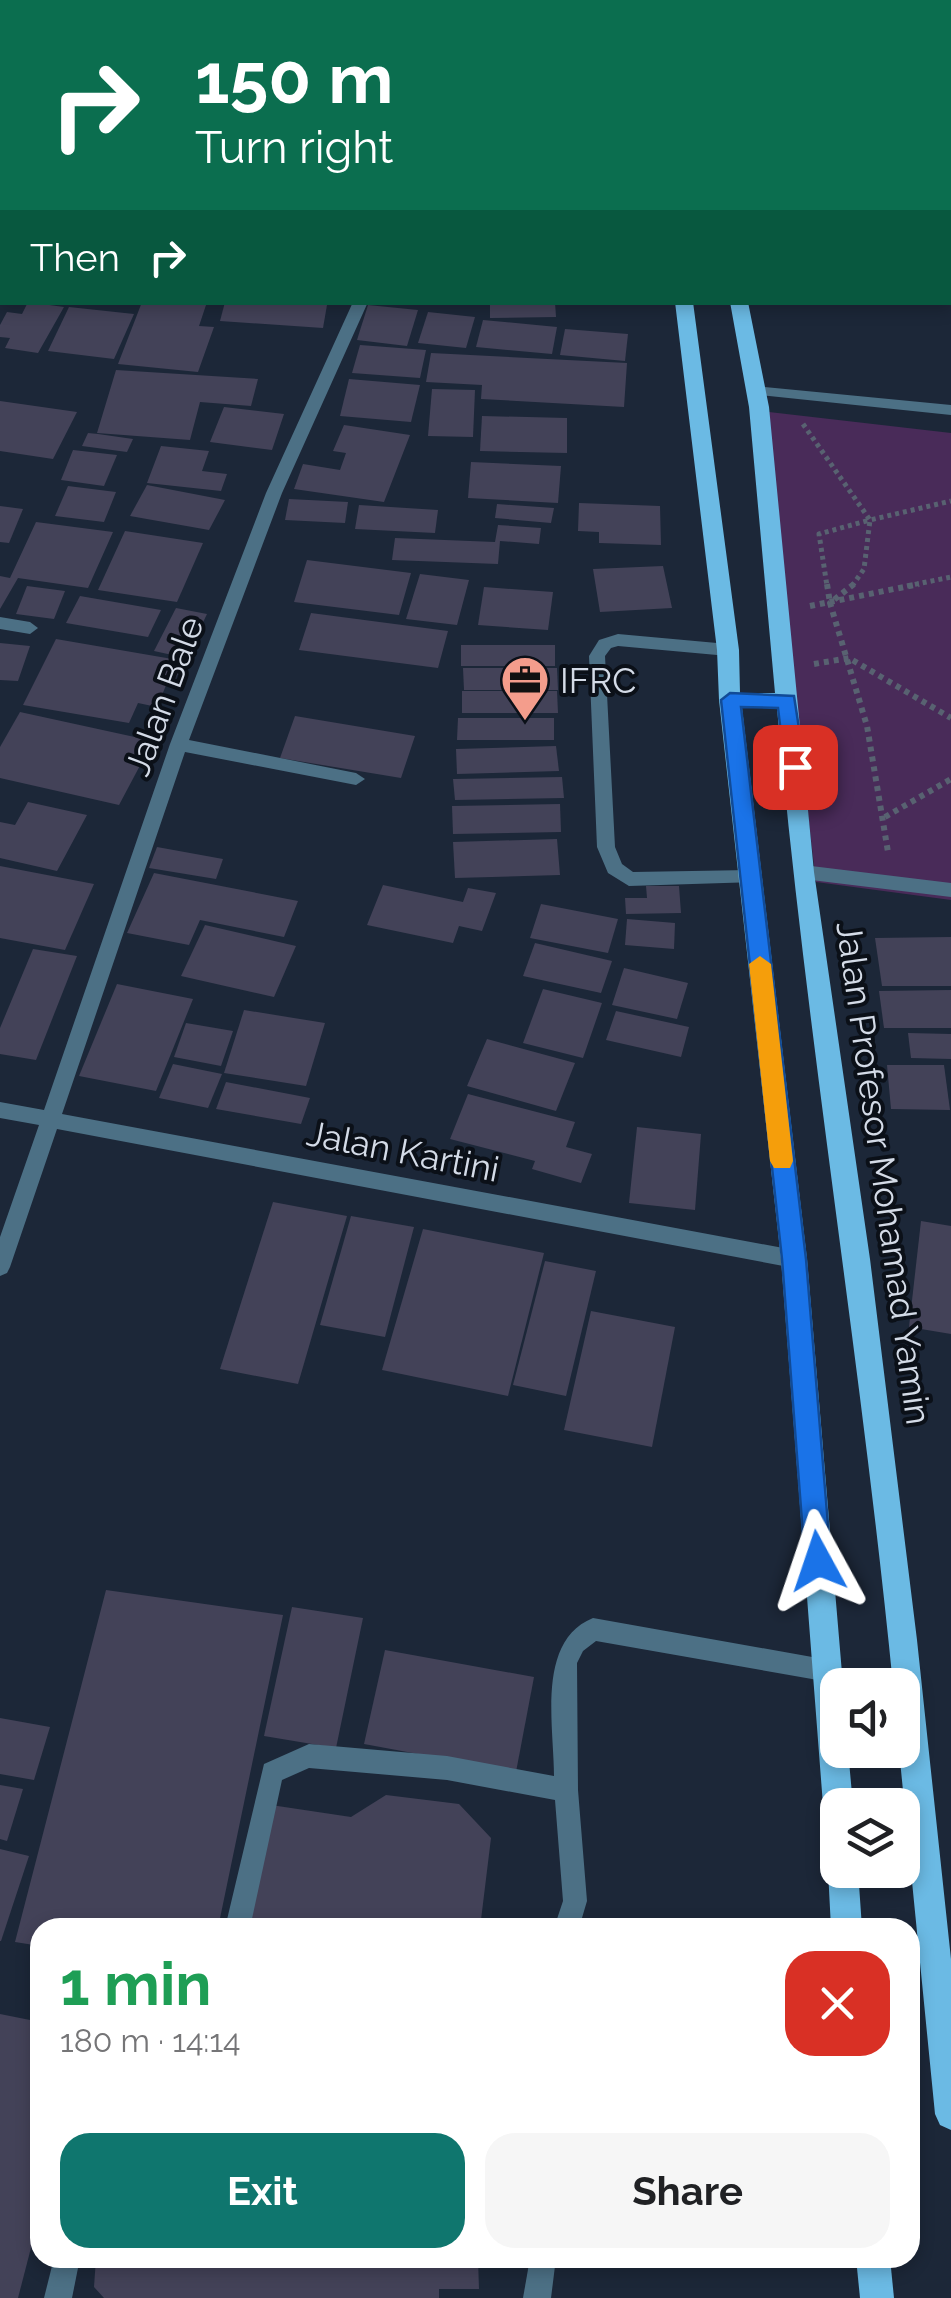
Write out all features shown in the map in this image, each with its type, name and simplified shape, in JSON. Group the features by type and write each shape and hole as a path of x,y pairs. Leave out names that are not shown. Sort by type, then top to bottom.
{"main road":[{"path":"684,305 728,650 730,700 794,1259 829,1668"},
{"name":"Jalan Profesor Mohamad Yamin","path":"740,305 756,396 803,872 858,1259 899,1602 944,1999 951,2114"},
{"path":"730,700 788,701"},
{"path":"843,1888 845,1918"},
{"path":"875,2268 877,2298"}],"street":[{"name":"Jalan Bale","path":"0,1267 179,744 274,494 360,305"},
{"path":"756,396 951,410"},
{"path":"0,624 30,628"},
{"path":"728,650 618,640 604,644 596,656 606,847 614,868 629,879 750,877"},
{"path":"179,744 356,779"},
{"path":"803,872 951,890"},
{"name":"Jalan Kartini","path":"0,1110 794,1259"},
{"path":"569,1918 575,1902 566,1790 565,1662 575,1643 593,1629 820,1669"},
{"path":"239,1918 272,1772 309,1756 446,1768 566,1790"},
{"path":"58,2298 64,2268"},
{"path":"537,2298 542,2268"}],"path":[{"path":"756,396 803,424 870,520 866,565 858,585 830,604"},
{"path":"891,883 886,817 849,658 830,604 819,534 951,501"},
{"path":"776,610 830,604 951,577"},
{"path":"849,658 951,718"},
{"path":"886,817 951,779"}],"shaded area":[{"path":"769,412 951,433 951,900 816,882 784,610"}],"building":[{"path":"26,305 64,307 38,353 5,348 10,338 0,337 0,325 7,312 22,314"},
{"path":"141,305 206,305 199,326 214,327 198,372 118,364"},
{"path":"224,305 327,305 323,328 220,321"},
{"path":"368,305 418,310 407,346 357,340"},
{"path":"490,305 555,305 556,317 490,318"},
{"path":"69,307 134,314 114,359 48,351"},
{"path":"428,312 475,317 466,348 418,343"},
{"path":"483,320 557,327 552,354 476,347"},
{"path":"565,329 628,334 625,361 560,355"},
{"path":"360,345 426,350 420,378 352,373"},
{"path":"431,353 627,363 624,407 481,399 482,385 426,382"},
{"path":"116,370 258,379 251,406 200,402 190,440 97,433"},
{"path":"349,379 420,385 411,422 340,416"},
{"path":"432,389 475,390 473,437 428,436"},
{"path":"0,401 77,412 53,459 0,451"},
{"path":"224,407 284,414 272,450 210,442"},
{"path":"482,416 567,418 567,453 480,451"},
{"path":"344,425 410,435 384,502 294,489 303,464 340,470 346,453 333,451"},
{"path":"88,433 133,439 127,452 82,446"},
{"path":"161,446 209,451 202,471 227,474 221,491 147,483"},
{"path":"73,450 117,455 104,486 61,480"},
{"path":"471,462 561,466 558,503 468,498"},
{"path":"147,485 225,500 209,530 130,516"},
{"path":"68,486 116,492 104,522 55,516"},
{"path":"289,499 348,502 345,523 285,520"},
{"path":"579,503 660,506 661,545 599,543 599,532 578,531"},
{"path":"497,504 554,508 551,523 495,518"},
{"path":"359,505 438,510 435,533 355,529"},
{"path":"0,506 23,509 9,543 0,542"},
{"path":"36,522 113,532 88,588 18,578 0,609 0,576 10,578"},
{"path":"498,525 541,528 539,544 500,541 498,564 392,560 395,538 495,542"},
{"path":"125,531 203,543 177,602 98,590"},
{"path":"307,560 411,573 399,615 294,602"},
{"path":"663,566 672,608 600,612 593,569"},
{"path":"420,574 469,580 457,625 406,619"},
{"path":"27,586 65,591 54,619 16,614"},
{"path":"484,587 553,592 548,630 478,625"},
{"path":"80,596 161,610 148,637 66,623"},
{"path":"176,608 207,614 186,658 154,651"},
{"path":"311,613 448,631 438,668 299,650"},
{"path":"56,639 184,661 173,684 167,683 157,707 138,703 129,723 23,705"},
{"path":"0,643 30,646 18,681 0,680"},
{"path":"461,645 555,645 555,666 461,666"},
{"path":"463,668 557,668 558,690 464,690"},
{"path":"462,691 557,691 558,713 462,713"},
{"path":"20,712 153,741 119,805 0,778 0,747"},
{"path":"295,716 415,736 401,778 280,758"},
{"path":"458,718 554,718 554,740 457,740"},
{"path":"556,746 559,771 457,774 456,749"},
{"path":"562,777 564,798 455,800 453,779"},
{"path":"28,802 87,815 57,871 0,858 0,822 15,825"},
{"path":"560,804 561,832 453,834 452,806"},
{"path":"557,839 560,875 455,878 453,842"},
{"path":"157,847 223,859 216,879 149,868"},
{"path":"0,866 94,884 65,950 0,938"},
{"path":"154,873 298,901 284,937 200,920 189,945 127,933"},
{"path":"383,885 463,902 468,888 496,893 482,931 459,926 453,943 367,925"},
{"path":"646,886 679,886 681,913 626,914 625,898 647,898"},
{"path":"541,904 618,919 608,953 530,938"},
{"path":"627,919 675,923 674,949 625,945"},
{"path":"205,925 296,946 274,997 181,976"},
{"path":"951,937 951,986 882,986 875,938"},
{"path":"535,943 612,961 601,993 523,976"},
{"path":"33,949 77,956 36,1060 0,1054 0,1028"},
{"path":"624,968 688,983 677,1019 612,1005"},
{"path":"117,984 193,999 156,1091 79,1076"},
{"path":"543,989 602,1003 583,1058 523,1043"},
{"path":"951,990 951,1028 884,1028 879,991"},
{"path":"244,1010 325,1023 306,1086 224,1073"},
{"path":"616,1011 689,1027 681,1057 606,1040"},
{"path":"186,1023 233,1031 221,1066 174,1057"},
{"path":"908,1033 951,1034 951,1059 911,1058"},
{"path":"487,1039 575,1063 556,1111 467,1086"},
{"path":"173,1064 222,1074 208,1108 159,1098"},
{"path":"887,1065 944,1065 950,1110 891,1109"},
{"path":"226,1082 310,1098 301,1124 216,1109"},
{"path":"468,1094 575,1122 566,1147 592,1154 581,1183 532,1169 535,1161 450,1139"},
{"path":"637,1127 701,1134 695,1210 629,1203"},
{"path":"273,1202 347,1216 298,1384 220,1369"},
{"path":"351,1216 414,1227 385,1337 320,1325"},
{"path":"921,1221 951,1226 951,1334 909,1327"},
{"path":"423,1229 544,1253 508,1396 382,1370"},
{"path":"545,1261 596,1271 566,1396 513,1385"},
{"path":"591,1311 675,1327 652,1447 564,1430"},
{"path":"106,1590 283,1615 220,1918 30,1918 30,1944 15,1942"},
{"path":"292,1607 363,1618 336,1748 264,1736"},
{"path":"385,1650 534,1677 516,1772 364,1744"},
{"path":"0,1718 50,1727 34,1780 0,1774"},
{"path":"0,1785 23,1789 7,1841 0,1839"},
{"path":"386,1795 459,1804 491,1838 481,1918 244,1918 271,1805 351,1817"},
{"path":"0,1849 29,1856 1,1941 0,1941"},
{"path":"0,2014 30,2020 30,2252 18,2298 0,2298"},
{"path":"95,2268 478,2268 479,2289 439,2289 439,2298 104,2298 94,2287"}],"slow traffic":[{"path":"760,964 782,1161"}],"place":[{"name":"IFRC","path":"525,722"}],"route":[{"path":"795,767 788,701 730,700 794,1259 818,1561"}]}
